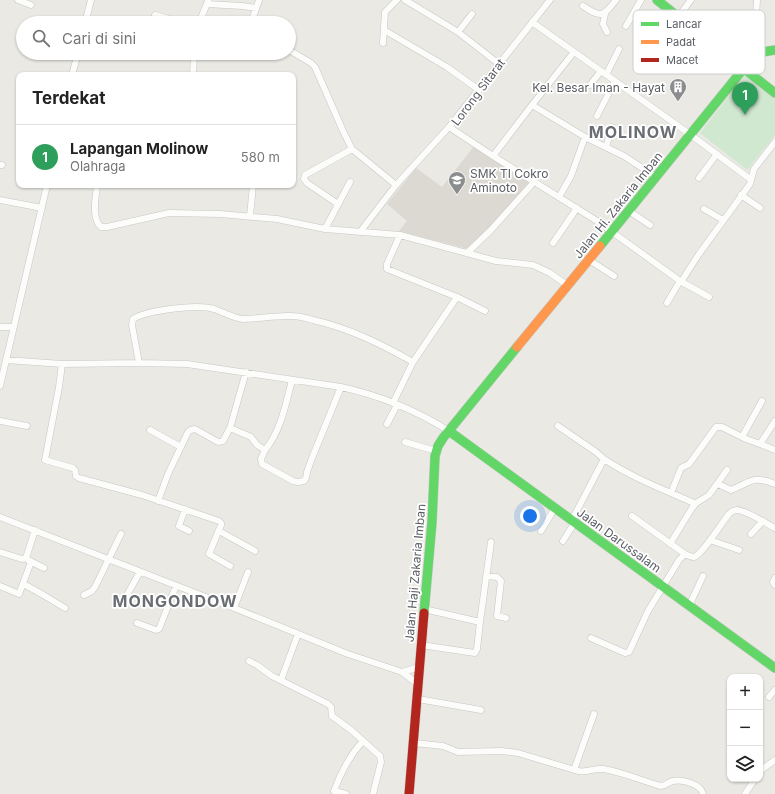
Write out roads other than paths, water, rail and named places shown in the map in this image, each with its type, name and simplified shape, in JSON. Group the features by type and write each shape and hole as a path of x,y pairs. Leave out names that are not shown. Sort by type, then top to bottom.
{"main road":[{"path":"656,0 670,10"},
{"path":"665,0 678,10"},
{"path":"765,49 775,46"},
{"path":"765,51 775,50"},
{"name":"Jalan Hi. Zakaria Imban","path":"495,374 691,135 738,74"},
{"path":"751,74 775,93"},
{"name":"Jalan Haji Zakaria Imban","path":"409,794 432,522 436,451 449,430 495,374"},
{"name":"Jalan Darussalam","path":"449,430 775,668"}],"street":[{"path":"18,0 31,5"},
{"path":"87,16 91,0"},
{"path":"254,16 259,0"},
{"path":"383,42 385,12 397,0"},
{"path":"405,0 458,32 499,64"},
{"name":"Lorong Sitarat","path":"550,0 449,127 577,208 681,282 709,297"},
{"path":"607,32 603,24 605,14 616,0"},
{"path":"635,10 641,0"},
{"path":"684,10 691,0"},
{"path":"756,10 757,0"},
{"path":"202,16 208,2 256,8"},
{"path":"583,6 597,14 605,14"},
{"path":"458,32 472,14"},
{"path":"626,26 633,14"},
{"path":"532,22 691,135 750,179"},
{"path":"384,30 447,67 479,90"},
{"path":"590,85 604,73 619,49"},
{"path":"493,156 574,52"},
{"path":"296,54 314,66 352,149 396,185"},
{"path":"73,72 76,60"},
{"path":"193,72 194,60"},
{"path":"598,116 615,81"},
{"path":"532,105 585,137 624,156 656,177"},
{"path":"360,232 396,185 449,127"},
{"path":"606,147 612,127"},
{"path":"559,197 571,176 585,137"},
{"path":"667,303 723,220 750,184 750,179 754,169 775,142"},
{"path":"338,204 307,183 304,179 305,175 352,149"},
{"path":"768,151 775,154"},
{"path":"699,178 716,154"},
{"path":"325,229 350,182"},
{"path":"467,253 491,230 534,182"},
{"path":"0,386 10,338 47,188"},
{"path":"96,188 96,220 101,227 107,227 169,213 220,214 291,221 325,229 400,235 496,261 526,264 541,268 567,285"},
{"path":"250,216 253,188"},
{"path":"741,195 760,208"},
{"path":"0,200 42,208"},
{"path":"553,243 577,208"},
{"path":"704,209 723,220"},
{"path":"629,211 650,225"},
{"path":"400,235 387,264 387,269 458,297 485,310"},
{"path":"589,260 614,276"},
{"path":"387,424 413,362 458,297"},
{"path":"139,363 132,325 133,319 138,316 169,309 201,307 213,309 236,318 243,319 293,316 323,322 348,329 413,362"},
{"path":"0,327 13,327"},
{"path":"6,357 62,364 139,363 195,365 341,387 359,391 395,404 449,430"},
{"path":"62,364 45,460 73,468 78,478 121,489 219,521 221,525 209,554 230,566"},
{"path":"158,501 168,474 188,432 191,430 199,430 218,442 223,441 230,428 246,372"},
{"path":"292,380 278,425 261,459 262,464 293,481 298,482 305,480 312,458 341,387"},
{"path":"742,437 762,401"},
{"path":"0,421 27,426"},
{"path":"760,444 775,421"},
{"path":"558,426 616,467 692,502 693,505"},
{"path":"671,493 681,468 689,464 716,427 722,427 742,437 775,450"},
{"path":"230,428 252,437 257,445 265,450"},
{"path":"150,430 181,447"},
{"path":"405,442 436,451"},
{"path":"563,541 604,459"},
{"path":"670,544 693,505 709,495 727,470"},
{"path":"718,484 731,490 756,479 766,480 775,484"},
{"path":"541,531 555,508"},
{"path":"185,509 179,526 189,531"},
{"path":"632,516 685,554 695,557 710,540 729,514 735,510 742,511 762,522 774,526"},
{"path":"0,517 298,634 402,672 419,685"},
{"path":"751,534 762,522"},
{"path":"26,558 35,530"},
{"path":"219,531 255,551"},
{"path":"84,595 92,591 95,587 121,534"},
{"path":"710,540 740,550"},
{"path":"422,644 475,653 477,649 491,542"},
{"path":"0,552 22,559 26,558 44,568"},
{"path":"591,638 625,653 629,652 648,611 662,586 679,560 685,554"},
{"path":"0,586 19,594 32,562"},
{"path":"124,600 140,572"},
{"path":"234,608 248,572"},
{"path":"486,576 497,577 501,580 497,616 506,618"},
{"path":"689,606 703,576"},
{"path":"775,578 773,582 775,585"},
{"path":"23,584 42,593 49,599 65,608"},
{"path":"137,623 156,630 159,629 176,586"},
{"path":"424,609 480,622"},
{"path":"280,680 298,634"},
{"path":"249,661 272,676 328,704 331,707 332,716 344,724 375,751 381,759 373,794"},
{"path":"402,672 420,667"},
{"path":"769,697 775,690"},
{"path":"418,699 481,710"},
{"path":"574,770 594,714"},
{"path":"346,794 333,792 351,754 363,741"},
{"path":"414,743 443,746 458,752 501,751 518,754 586,773 595,769 606,770 661,786 665,786 674,781 688,783 700,788 703,794"},
{"path":"763,769 775,760"},
{"path":"745,794 753,782"}],"place":[{"name":"Kel. Besar Iman - Hayat","path":"678,102"},
{"name":"Lapangan Molinow","path":"745,115"},
{"name":"SMK TI Cokro Aminoto","path":"457,195"}],"district":[{"name":"MOLINOW","path":"633,132"},
{"name":"MONGONDOW","path":"175,601"}]}
